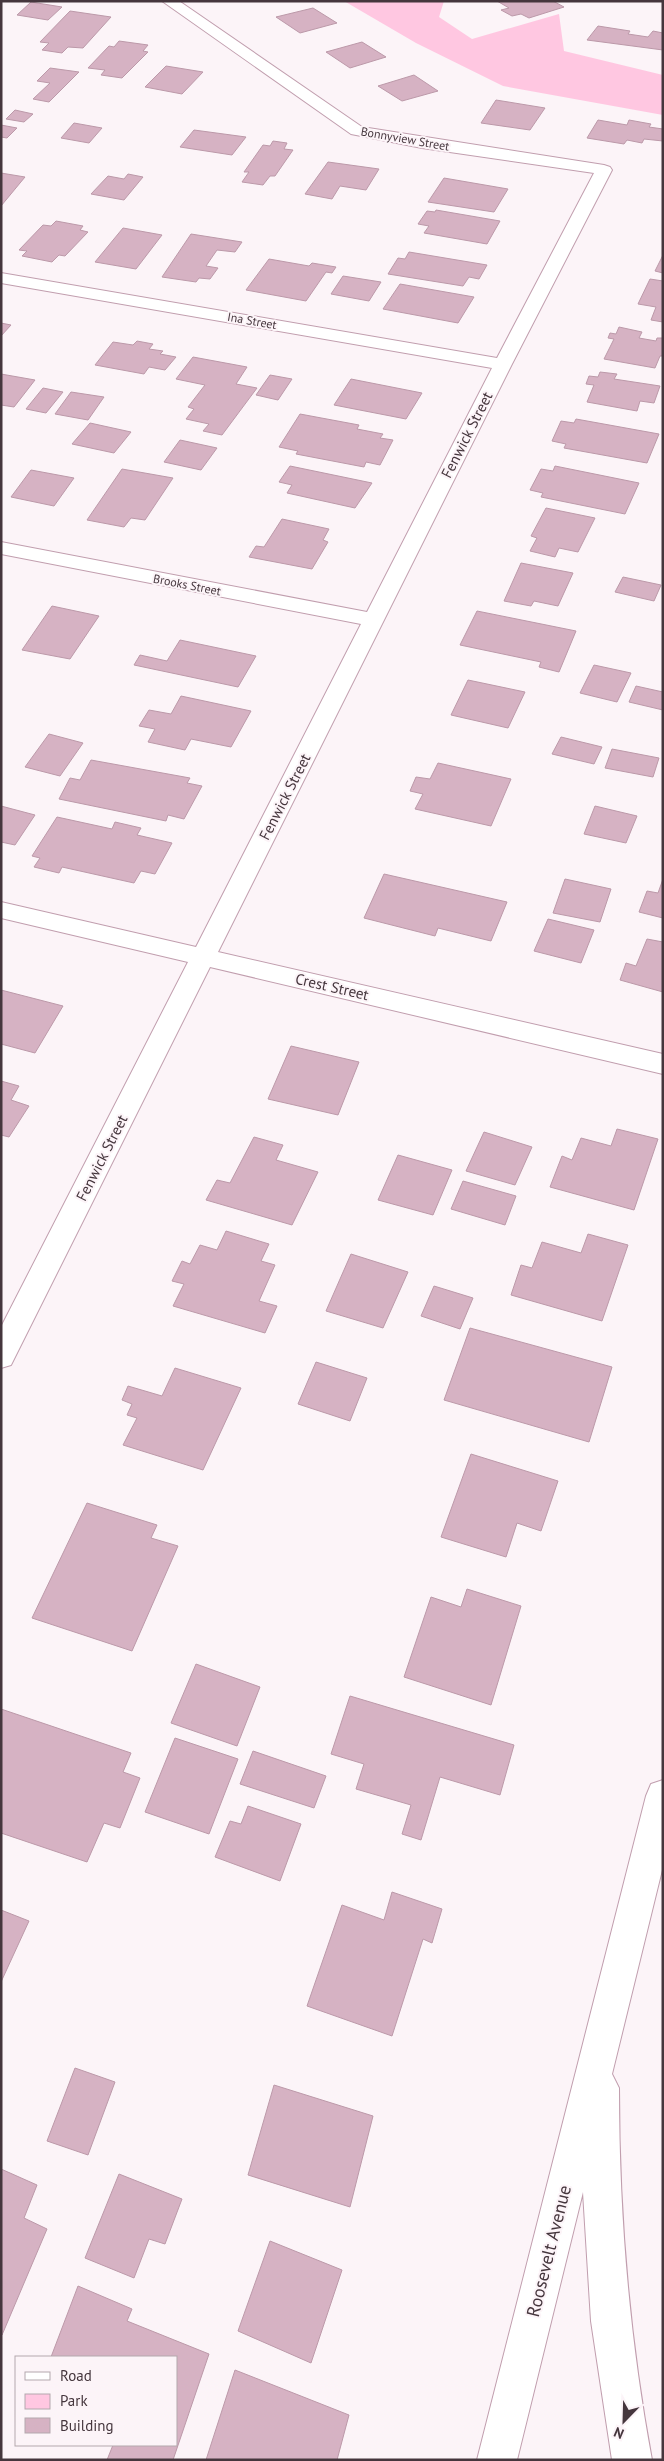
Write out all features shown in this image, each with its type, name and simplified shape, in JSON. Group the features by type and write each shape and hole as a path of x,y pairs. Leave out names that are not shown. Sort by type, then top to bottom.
{"street":[{"name":"Bonnyview Street","path":"169,1 356,131 422,143 604,170 569,237"},
{"name":"Fenwick Street","path":"1,1356 569,237"},
{"name":"Ina Street","path":"1,278 503,364"},
{"name":"Brooks Street","path":"1,548 374,620"},
{"name":"Crest Street","path":"1,910 663,1064"},
{"name":"Roosevelt Avenue","path":"497,2460 663,1796"},
{"name":"Roosevelt Avenue","path":"602,2042 600,2186 604,2263 612,2344 632,2460"}],"green space":[{"path":"344,1 444,1 439,17 472,39 559,14 564,51 663,75 663,115 503,86 416,43"}],"building":[{"path":"497,1 553,1 564,7 529,18 521,14 512,16 501,10 509,8"},
{"path":"31,2 62,7 48,20 17,15"},
{"path":"313,8 337,23 300,33 276,17"},
{"path":"70,11 111,17 83,48 68,47 62,53 42,50 49,43 40,42"},
{"path":"598,26 630,31 628,34 648,37 653,31 663,33 663,50 587,40"},
{"path":"119,41 148,45 143,51 148,52 122,78 101,75 105,70 88,68 109,46 114,47"},
{"path":"362,42 386,57 350,68 326,52"},
{"path":"166,66 203,72 182,94 145,87"},
{"path":"50,68 79,72 49,102 33,99 50,83 37,81"},
{"path":"414,75 438,91 402,101 378,86"},
{"path":"496,100 545,108 530,130 481,123"},
{"path":"15,110 33,114 24,122 6,119"},
{"path":"598,120 627,125 629,120 651,124 649,127 663,129 663,141 644,139 642,143 627,140 624,144 587,138"},
{"path":"74,123 102,128 89,143 61,138"},
{"path":"1,125 17,128 7,138 1,137"},
{"path":"194,130 246,137 232,155 180,147"},
{"path":"273,141 287,143 284,149 293,150 275,176 270,176 263,185 242,182 249,172 244,172 263,145 270,146"},
{"path":"328,162 379,169 366,190 340,186 332,199 305,194"},
{"path":"1,173 25,177 1,206"},
{"path":"128,174 143,177 124,200 91,194 108,176 124,179"},
{"path":"444,178 508,189 494,212 428,202"},
{"path":"436,210 500,221 487,244 424,233 429,226 418,224 427,211 435,212"},
{"path":"56,221 83,226 80,230 88,232 65,256 59,255 52,262 22,256 27,251 19,250 43,225 51,226"},
{"path":"123,228 162,235 136,269 95,262"},
{"path":"191,234 242,242 235,252 217,250 206,266 218,268 210,279 199,278 196,282 162,277"},
{"path":"409,252 487,265 479,279 469,277 463,286 388,274 398,258 405,259"},
{"path":"663,255 663,273 655,271"},
{"path":"269,259 309,266 312,263 336,267 332,273 326,272 306,301 246,290"},
{"path":"343,276 381,282 369,301 331,294"},
{"path":"650,279 663,281 663,322 651,320 656,307 638,304"},
{"path":"400,284 474,297 458,323 383,309"},
{"path":"1,323 11,325 1,336"},
{"path":"619,327 642,332 639,338 656,341 657,338 663,338 663,356 660,356 655,368 604,359 614,339 608,338 610,333 616,334"},
{"path":"137,341 153,344 149,349 163,351 160,354 176,357 165,370 149,367 144,374 95,365 113,342 133,345"},
{"path":"193,357 247,367 236,384 257,388 222,435 203,431 209,424 186,419 194,409 188,407 205,385 176,379"},
{"path":"600,372 617,374 614,379 660,386 654,403 640,401 637,411 587,402 594,385 586,384 589,376 598,377"},
{"path":"1,374 35,380 14,407 1,405"},
{"path":"270,375 292,379 278,400 256,395"},
{"path":"351,379 422,393 406,419 334,405"},
{"path":"43,388 63,392 46,413 26,409"},
{"path":"71,392 104,397 88,420 55,414"},
{"path":"300,414 359,425 357,429 383,434 380,438 393,440 380,465 366,462 364,467 296,454 298,451 279,447"},
{"path":"576,419 659,434 647,463 564,448 566,444 552,441 561,421 574,423"},
{"path":"90,423 131,432 114,453 72,444"},
{"path":"180,440 217,448 201,470 164,462"},
{"path":"290,466 372,483 355,508 287,493 292,485 279,482"},
{"path":"555,466 639,483 625,514 541,497 543,493 530,490 541,469 553,471"},
{"path":"122,469 173,478 145,520 131,518 124,527 87,520"},
{"path":"31,470 74,478 54,506 11,497"},
{"path":"546,508 595,518 578,552 559,548 555,557 530,551 537,538 531,536"},
{"path":"282,519 329,529 323,540 328,542 312,569 249,557 256,546 264,547"},
{"path":"521,563 573,573 558,606 534,601 531,606 504,601"},
{"path":"623,577 661,585 654,601 615,592"},
{"path":"52,606 99,616 70,659 22,650"},
{"path":"477,611 576,631 559,672 539,667 541,662 460,645"},
{"path":"180,640 256,656 238,687 134,665 140,655 167,661"},
{"path":"594,665 631,673 617,702 580,693"},
{"path":"468,680 525,692 508,728 451,715"},
{"path":"636,686 663,692 663,710 629,702"},
{"path":"181,696 251,711 231,747 191,739 185,750 148,742 155,729 139,726 149,710 171,714"},
{"path":"49,734 83,743 60,776 25,767"},
{"path":"561,737 602,747 594,764 552,754"},
{"path":"612,749 659,758 653,777 605,768"},
{"path":"91,760 190,778 187,783 202,786 184,819 168,815 166,821 59,799 70,778 80,780"},
{"path":"438,763 511,779 491,826 415,809 423,794 410,791 416,777 430,779"},
{"path":"1,806 35,815 15,845 1,842"},
{"path":"595,806 637,816 626,843 584,834"},
{"path":"57,817 112,829 115,822 141,828 137,835 172,843 155,874 141,871 134,883 62,867 59,873 34,867 40,858 32,856"},
{"path":"384,874 507,902 491,941 438,928 435,936 364,918"},
{"path":"565,879 611,889 600,922 553,913"},
{"path":"663,879 663,918 639,912 647,891 658,893"},
{"path":"548,919 594,930 581,963 534,951"},
{"path":"647,939 663,942 663,992 620,980 626,963 636,966"},
{"path":"1,990 63,1006 35,1053 1,1044"},
{"path":"291,1046 359,1062 338,1115 268,1099"},
{"path":"1,1081 19,1086 11,1100 29,1106 9,1137 1,1135"},
{"path":"617,1129 658,1139 634,1210 550,1187 562,1156 572,1160 581,1138 611,1146"},
{"path":"484,1132 532,1147 515,1185 466,1171"},
{"path":"254,1137 283,1145 276,1160 318,1172 292,1225 206,1200 217,1180 230,1183"},
{"path":"398,1155 452,1170 433,1215 378,1200"},
{"path":"463,1181 516,1196 505,1225 451,1209"},
{"path":"226,1231 269,1244 261,1261 275,1265 259,1301 277,1306 265,1333 173,1306 184,1284 172,1281 182,1261 190,1264 200,1245 217,1250"},
{"path":"588,1234 628,1245 602,1321 511,1295 521,1265 532,1268 542,1242 581,1253"},
{"path":"351,1254 408,1272 383,1328 326,1311"},
{"path":"434,1286 473,1298 460,1329 421,1316"},
{"path":"470,1328 612,1367 589,1442 444,1400"},
{"path":"316,1362 367,1378 350,1421 298,1404"},
{"path":"175,1368 241,1388 203,1470 123,1445 137,1418 127,1415 132,1404 122,1400 128,1386 162,1396"},
{"path":"471,1454 558,1481 541,1531 517,1523 506,1557 441,1537"},
{"path":"87,1503 157,1525 151,1538 178,1546 132,1651 32,1618"},
{"path":"467,1589 521,1606 491,1705 404,1677 431,1597 461,1607"},
{"path":"196,1664 260,1687 237,1746 171,1723"},
{"path":"350,1696 514,1745 500,1795 440,1777 421,1840 402,1834 411,1805 356,1789 364,1764 331,1754"},
{"path":"1,1709 131,1753 123,1772 140,1778 120,1828 104,1823 87,1862 1,1833"},
{"path":"175,1738 238,1759 209,1834 145,1812"},
{"path":"253,1751 326,1776 314,1808 240,1784"},
{"path":"248,1806 301,1824 280,1881 215,1857 230,1821 241,1824"},
{"path":"392,1892 442,1909 432,1943 423,1939 392,2036 307,2006 342,1905 384,1920"},
{"path":"1,1910 29,1921 1,1982"},
{"path":"75,2068 115,2082 88,2155 47,2141"},
{"path":"274,2085 373,2116 350,2207 248,2175"},
{"path":"1,2169 37,2185 24,2218 47,2229 2,2335"},
{"path":"119,2174 182,2199 165,2244 149,2239 134,2278 85,2258"},
{"path":"270,2241 342,2270 311,2363 238,2331"},
{"path":"78,2286 132,2309 127,2321 209,2354 178,2445 178,2356 51,2356"},
{"path":"235,2370 349,2415 337,2460 206,2460"},
{"path":"113,2446 178,2446 173,2460 107,2460"}]}
